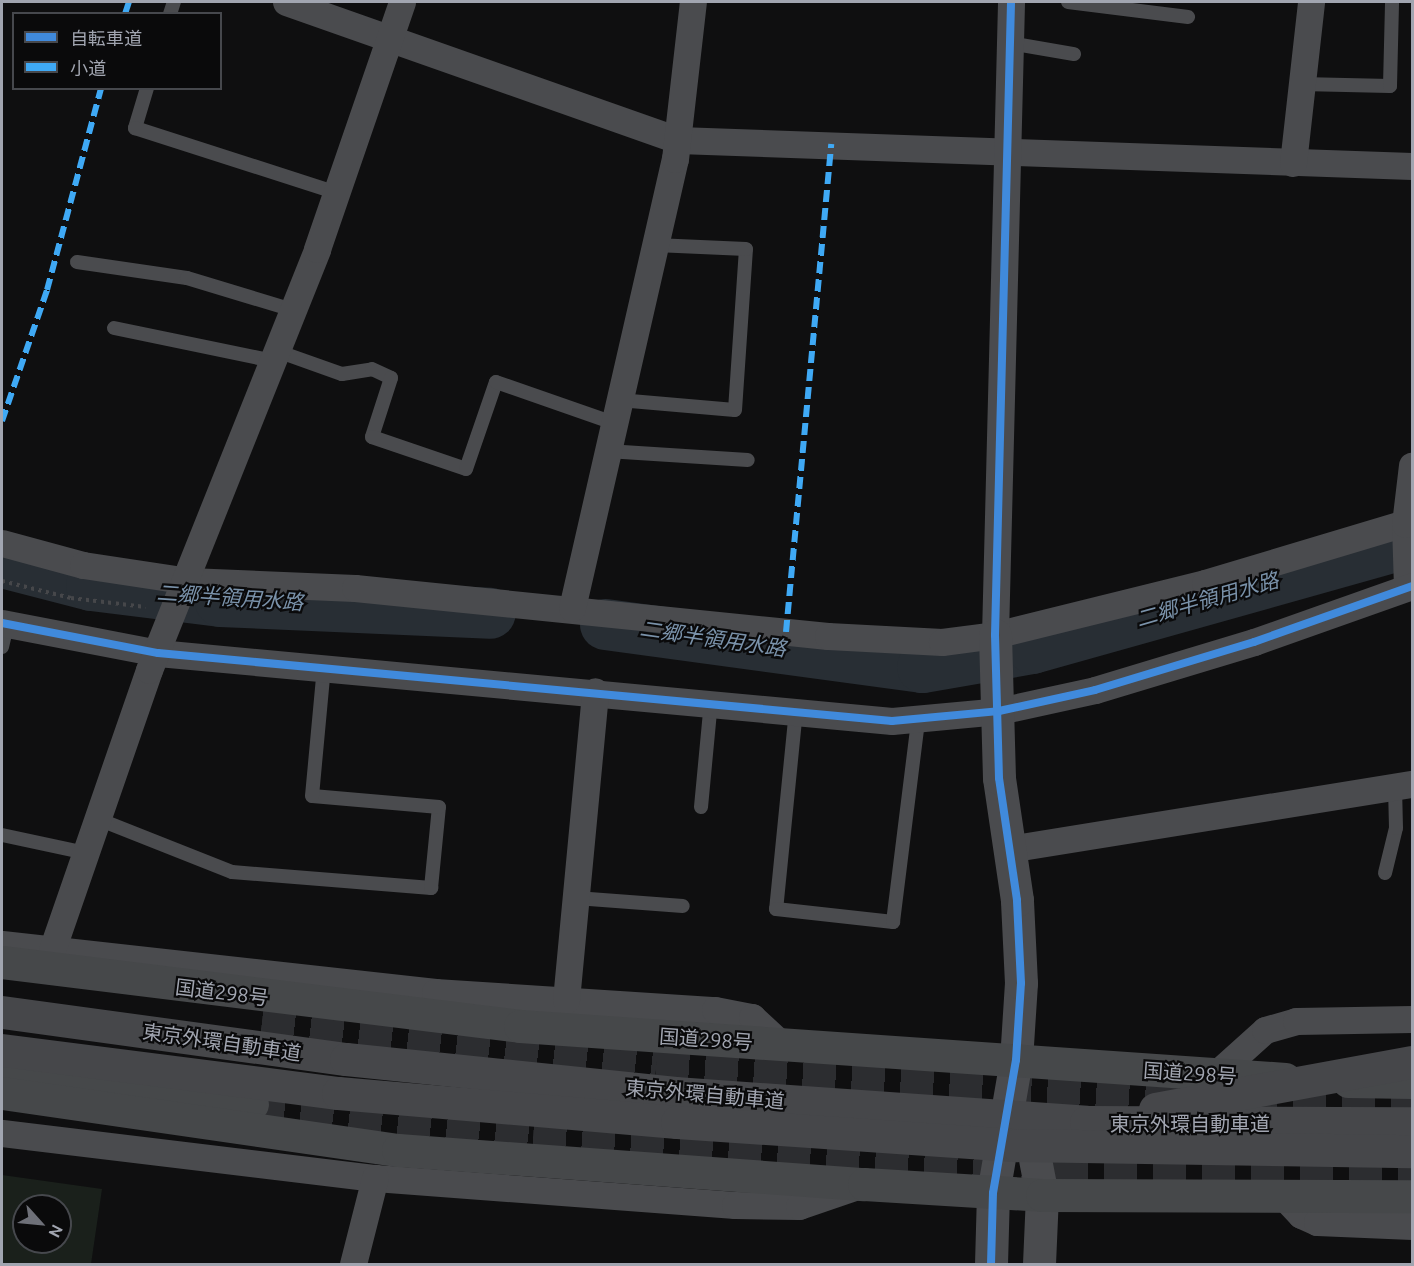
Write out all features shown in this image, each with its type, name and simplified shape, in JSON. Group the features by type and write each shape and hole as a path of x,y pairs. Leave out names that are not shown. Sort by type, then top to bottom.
{"highway":[{"name":"国道298号","path":"2,962 520,1026 1215,1075 1413,1082"},
{"name":"国道298号","path":"2,984 262,1020"},
{"name":"東京外環自動車道","path":"2,1012 346,1059 675,1093 1086,1122 1413,1123"},
{"name":"東京外環自動車道","path":"2,1050 338,1093 677,1122 1017,1145 1413,1151"},
{"path":"1086,1122 1413,1062"},
{"path":"2,1072 252,1104"},
{"path":"2,1093 398,1150 993,1193 1285,1198 1413,1196"}],"street":[{"path":"286,2 391,41 678,140 1413,166"},
{"path":"52,950 163,642 189,581 337,193 391,41 402,2"},
{"path":"572,608 678,140 693,2"},
{"path":"991,1264 993,1193 1016,1060 1021,947 999,778 999,711 995,635 1011,2"},
{"path":"1293,163 1311,2"},
{"path":"3,631 163,642 324,666 918,720 999,711 1254,642 1410,586 1409,523 1413,465"},
{"path":"2,543 83,565 189,581 355,588 900,642 995,635 1206,583 1409,523"},
{"path":"566,1000 595,691"},
{"path":"1009,849 1404,785"},
{"path":"2,944 435,992 566,1000 752,1017 782,1045"},
{"path":"1215,1075 1265,1030 1296,1021 1413,1019"},
{"path":"1016,1060 1042,1195 1039,1264"},
{"path":"2,1132 375,1178 735,1205 799,1206 864,1184"},
{"path":"352,1264 375,1178"},
{"path":"1285,1198 1301,1215 1328,1225 1413,1226"}],"lane":[{"path":"1068,2 1188,17"},
{"path":"1301,84 1390,86 1392,2"},
{"path":"1010,43 1074,54"},
{"path":"146,90 135,128 337,193"},
{"path":"114,328 275,356 342,374 372,369 391,378 372,437 466,469 496,382 617,412 735,410 746,249 655,245"},
{"path":"77,262 187,278 293,310"},
{"path":"607,452 748,460"},
{"path":"98,819 232,872 431,888 439,807 312,796 324,666"},
{"path":"701,807 711,702"},
{"path":"796,710 776,909 893,922 918,720"},
{"path":"1385,873 1404,785"},
{"path":"2,835 86,853"},
{"path":"576,898 683,906"}],"path":[{"path":"2,581 71,598 152,608"}],"shaded area":[{"path":"2,1175 102,1189 91,1264 2,1264"}],"waterway":[{"name":"二郷半領用水路","path":"605,624 922,667 1032,648 1412,541"},
{"name":"二郷半領用水路","path":"2,562 91,585 220,601 490,613"}],"tunnel":[{"path":"262,1020 656,1066 1190,1100"},
{"path":"1244,1101 1412,1102"},
{"path":"252,1104 533,1137 1055,1174 1412,1173"}],"marked path":[{"path":"126,12 129,2"},
{"path":"2,421 47,290 100,90"},
{"path":"786,632 831,144"}],"cycle path":[{"path":"991,1264 993,1193 1016,1060 1021,983 1017,900 999,778 995,635 1011,2"},
{"path":"2,623 158,653 892,721 999,711 1095,690 1254,642 1412,586"}]}
